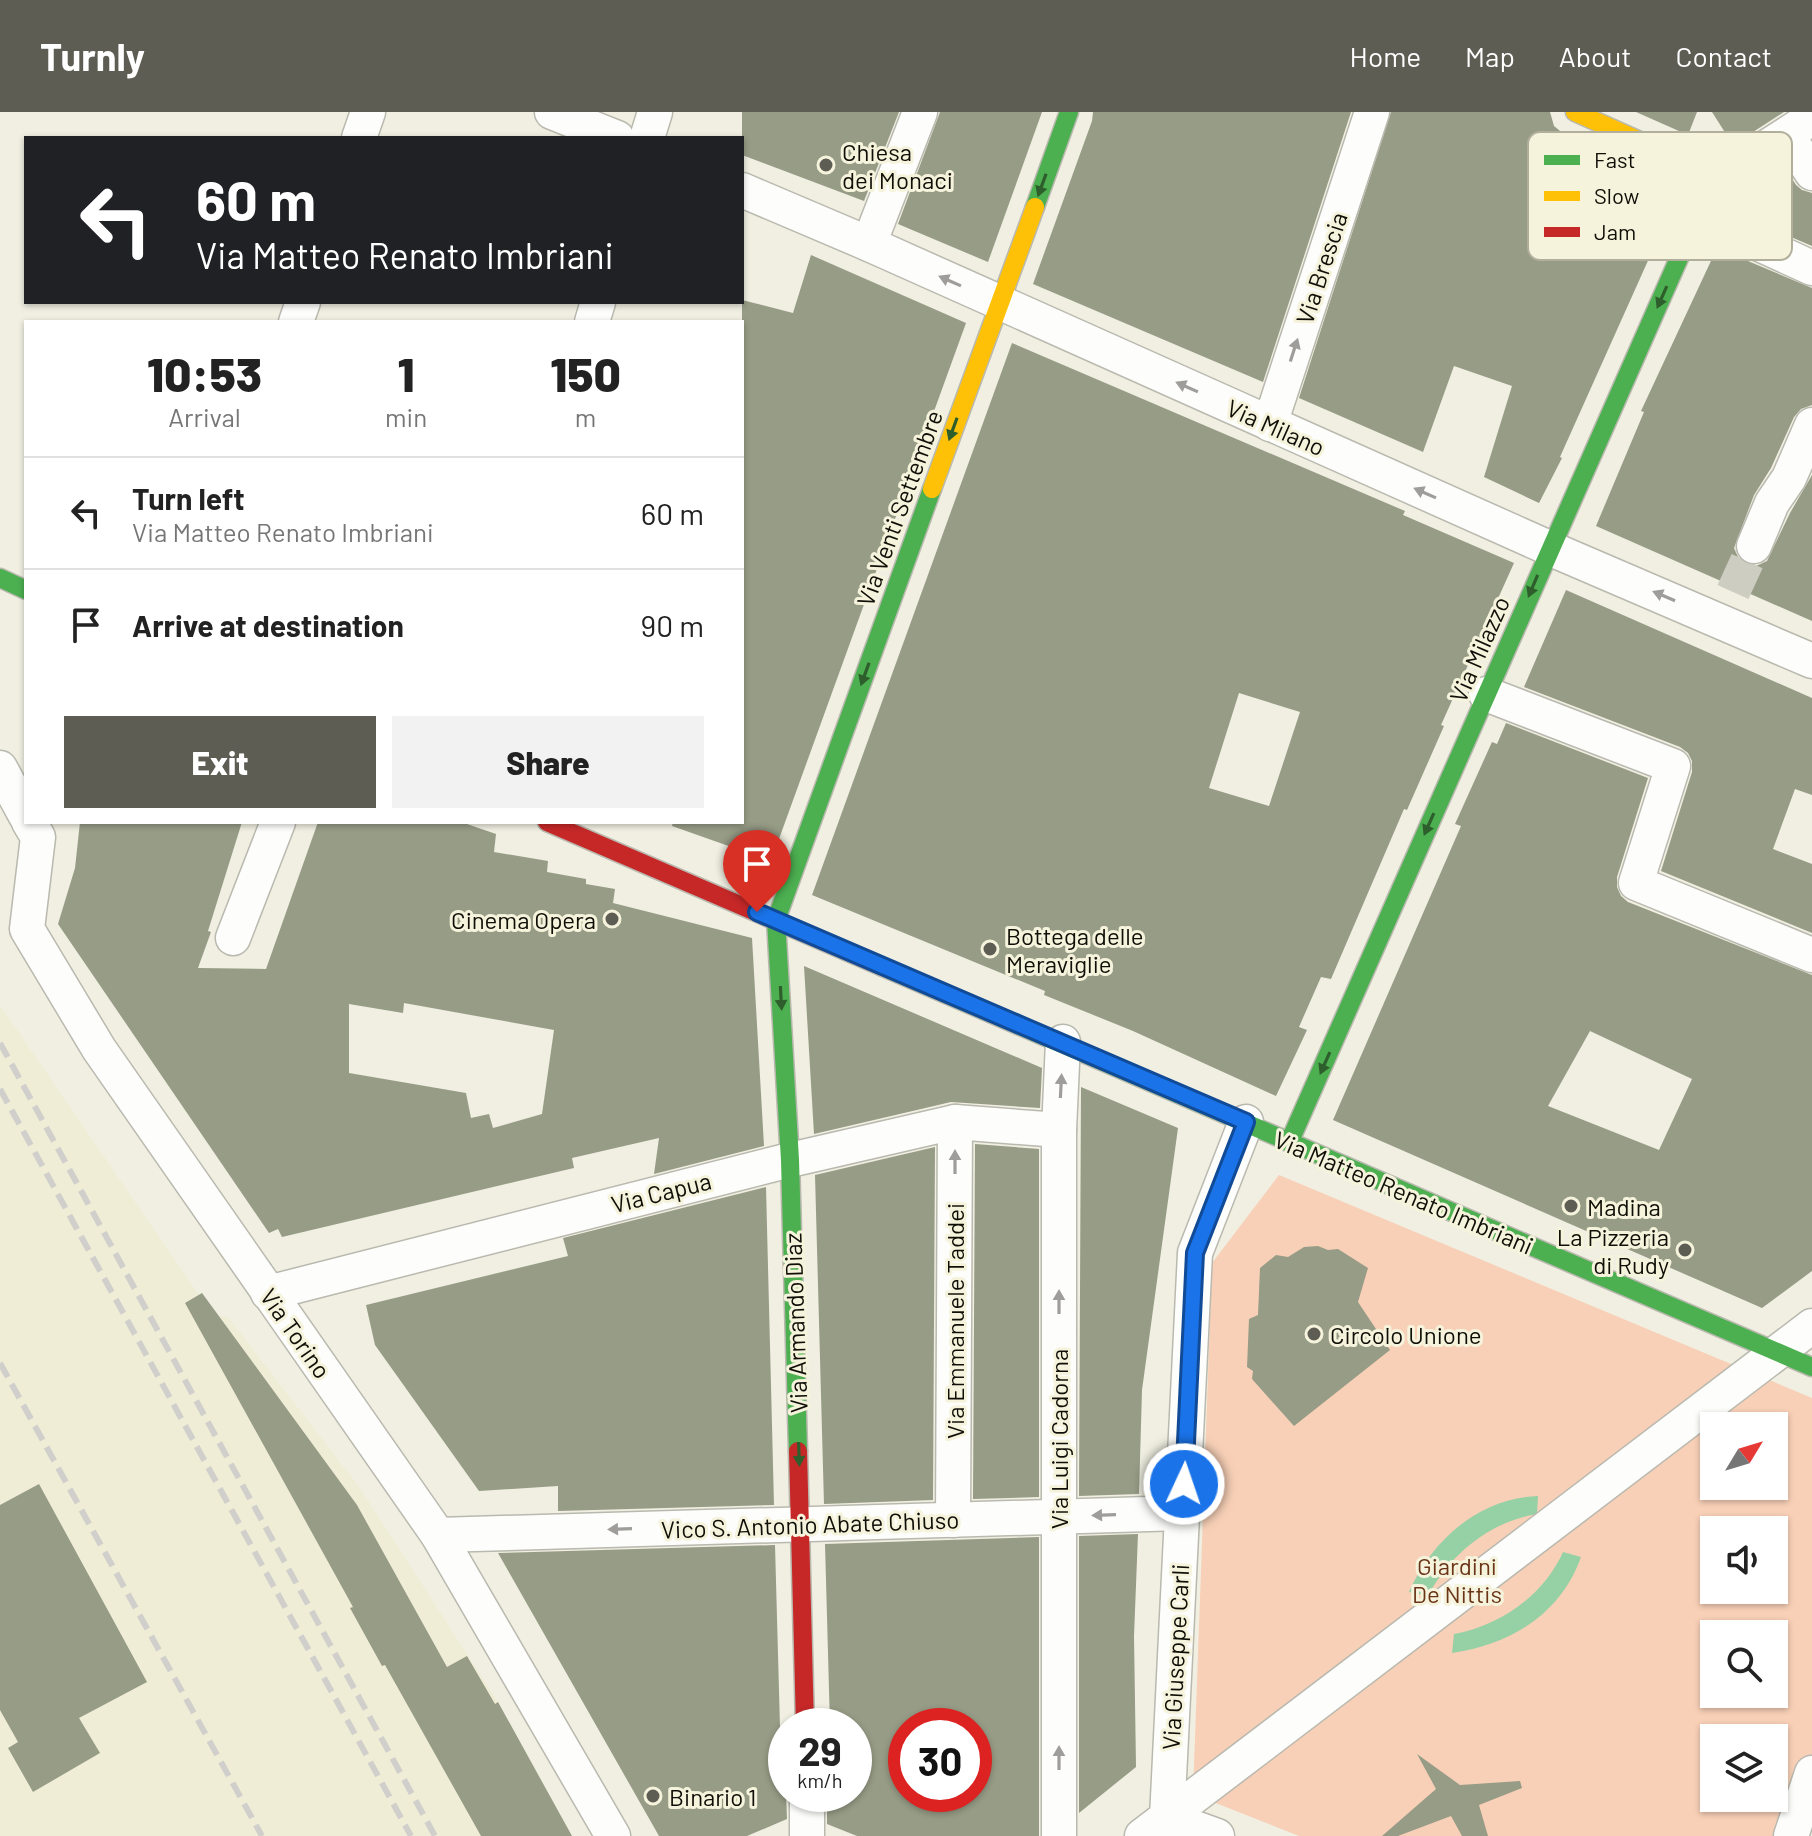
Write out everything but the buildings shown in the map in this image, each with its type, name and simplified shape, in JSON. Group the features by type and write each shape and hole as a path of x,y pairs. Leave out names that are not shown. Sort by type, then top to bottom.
{"street":[{"path":"360,136 368,112"},
{"path":"552,112 612,136"},
{"path":"648,136 655,112"},
{"path":"869,244 920,112"},
{"name":"Via Venti Settembre","path":"776,920 1069,112"},
{"name":"Via Brescia","path":"1270,424 1372,112"},
{"path":"1575,112 1620,132"},
{"path":"1799,127 1812,173"},
{"name":"Via Milano","path":"744,191 1549,548 1725,605 1812,661"},
{"path":"1792,259 1812,268"},
{"name":"Via Milazzo","path":"1289,1143 1678,260"},
{"path":"1754,546 1812,425"},
{"path":"0,578 24,589"},
{"path":"1486,694 1673,766 1636,883 1812,955"},
{"path":"0,768 24,812"},
{"name":"Via Torino","path":"30,824 38,837 27,929 99,1049 438,1535 613,1836"},
{"path":"233,938 277,824"},
{"name":"Via Matteo Renato Imbriani","path":"552,824 1812,1367"},
{"name":"Via Armando Diaz","path":"776,920 790,1160 805,1708"},
{"name":"Via Luigi Cadorna","path":"1059,1836 1059,1130 1063,1042"},
{"name":"Via Capua","path":"268,1293 790,1160 955,1122 1059,1130"},
{"name":"Via Emmanuele Taddei","path":"953,1520 955,1122"},
{"name":"Via Giuseppe Carli","path":"1155,1827 1182,1513 1195,1253 1246,1122"},
{"path":"1155,1827 1812,1326"},
{"name":"Vico S. Antonio Abate Chiuso","path":"438,1535 1182,1513"},
{"path":"1791,1836 1812,1773"},
{"path":"807,1812 807,1836"},
{"path":"1155,1827 1217,1836"}],"shaded area":[{"path":"0,1005 212,1314 228,1317 360,1488 498,1702 572,1836 0,1836"},
{"path":"1538,1496 1537,1514 1504,1524 1473,1542 1447,1567 1428,1596 1409,1592 1431,1555 1460,1525 1496,1505"},
{"path":"1563,1552 1581,1557 1561,1595 1547,1610 1531,1623 1494,1643 1452,1653 1454,1634 1488,1624 1519,1606 1544,1582"}],"green space":[{"name":"Giardini De Nittis","path":"1279,1175 1812,1398 1812,1823 1807,1836 1299,1836 1193,1794 1212,1263"}],"tunnel":[{"path":"1733,592 1754,546"}],"railway":[{"path":"0,1043 435,1836"},
{"path":"0,1089 411,1836"},
{"path":"0,1363 262,1836"}],"traffic: fast":[{"path":"1035,207 1069,112"},
{"path":"1289,1143 1678,260"},
{"path":"798,1451 790,1160 776,920 932,489"},
{"path":"0,578 24,589"},
{"path":"881,966 1812,1367"}],"traffic: slow":[{"path":"1575,112 1620,132"},
{"path":"932,489 1035,207"}],"traffic: jam":[{"path":"552,824 881,966"},
{"path":"798,1451 805,1708"}],"place":[{"name":"Chiesa dei Monaci","path":"826,165"},
{"name":"Cinema Opera","path":"612,919"},
{"name":"Bottega delle Meraviglie","path":"990,949"},
{"name":"Madina","path":"1571,1206"},
{"name":"La Pizzeria di Rudy","path":"1685,1250"},
{"name":"Circolo Unione","path":"1314,1334"},
{"name":"Binario 1","path":"653,1796"}],"route":[{"path":"757,912 1246,1122 1195,1253 1184,1484"}]}
